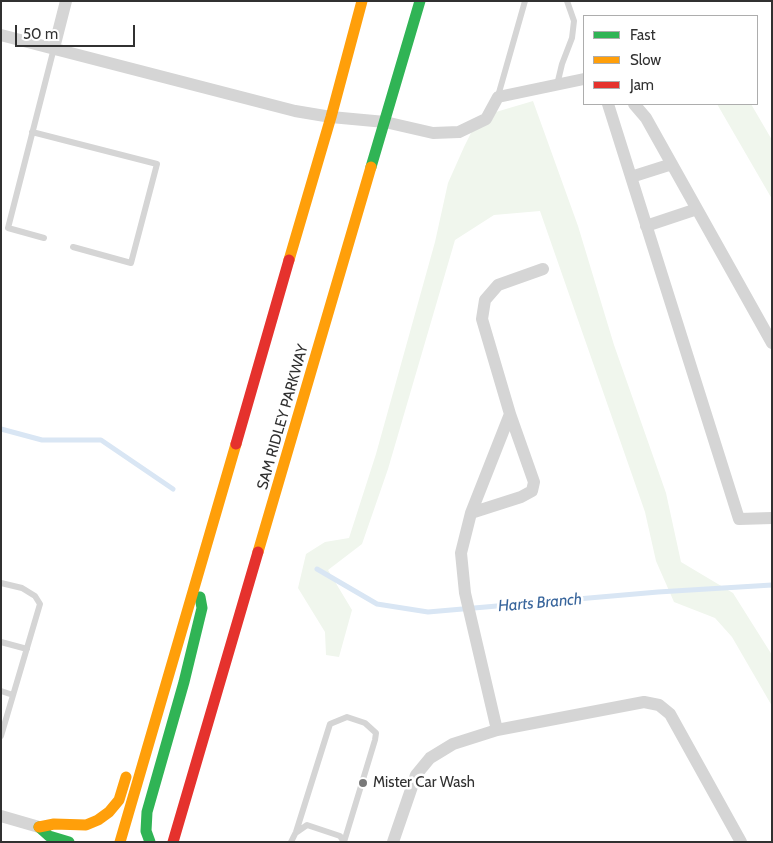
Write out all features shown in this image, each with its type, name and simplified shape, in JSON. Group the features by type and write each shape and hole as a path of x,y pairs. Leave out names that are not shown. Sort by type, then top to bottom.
{"main road":[{"path":"117,841 196,581 331,117 362,1"},
{"name":"SAM RIDLEY PARKWAY","path":"173,842 420,1"},
{"path":"172,625 181,600 196,581"},
{"path":"150,842 146,831 147,812 184,682 202,608 196,581"},
{"path":"39,827 54,824 86,825 98,820 109,812 119,800 130,763"},
{"path":"180,820 184,842"},
{"path":"71,824 97,832"},
{"path":"39,827 49,836 69,842"}],"street":[{"path":"54,48 66,1"},
{"path":"1,35 295,111 331,117 385,122 433,133 459,132 486,119 498,97 583,79"},
{"path":"608,105 739,520 772,518"},
{"path":"635,105 646,118 772,343"},
{"path":"631,177 672,164"},
{"path":"646,226 697,209"},
{"path":"471,514 521,497 532,491 534,482 510,414 482,319 486,300 498,285 543,269"},
{"path":"497,730 465,593 461,554 471,514 510,414"},
{"path":"393,842 416,775 430,758 453,744 497,730 644,702 659,706 670,714 741,842"},
{"path":"1,816 39,827"}],"lane":[{"path":"498,97 526,1"},
{"path":"557,85 562,64 572,38 574,21 567,1"},
{"path":"44,238 8,228 54,48"},
{"path":"32,132 157,164 131,263 73,247"},
{"path":"1,583 22,588 35,596 40,604 1,736"},
{"path":"1,642 27,649"},
{"path":"1,691 13,695"},
{"path":"291,842 296,832 330,724 347,717 365,723 376,733 344,842"},
{"path":"296,832 307,825 340,836 344,842"}],"shaded area":[{"path":"533,101 578,226 614,345 666,493 681,562 733,593 772,655 772,706 732,637 715,618 674,602 656,561 645,512 540,211 494,215 455,240 388,469 362,544 328,570 352,610 339,657 326,655 325,632 298,588 306,554 325,542 349,538 376,454 435,242 448,183 464,147 479,117"},
{"path":"718,105 752,105 772,140 772,199"}],"waterway":[{"name":"Harts Branch","path":"1,429 42,440 101,440 173,489"},
{"name":"Harts Branch","path":"317,569 377,604 428,612 658,592 772,585"}],"traffic: fast":[{"path":"371,167 420,1"},
{"path":"150,842 146,831 147,812 184,682 202,608 200,597"},
{"path":"39,827 49,836 69,842"}],"traffic: slow":[{"path":"289,260 331,117 362,1"},
{"path":"258,552 371,167"},
{"path":"120,842 236,444"},
{"path":"39,827 54,824 86,825 98,820 109,812 119,800 126,777"}],"traffic: jam":[{"path":"236,444 289,260"},
{"path":"173,842 258,552"}],"place":[{"name":"Mister Car Wash","path":"363,783"}]}
